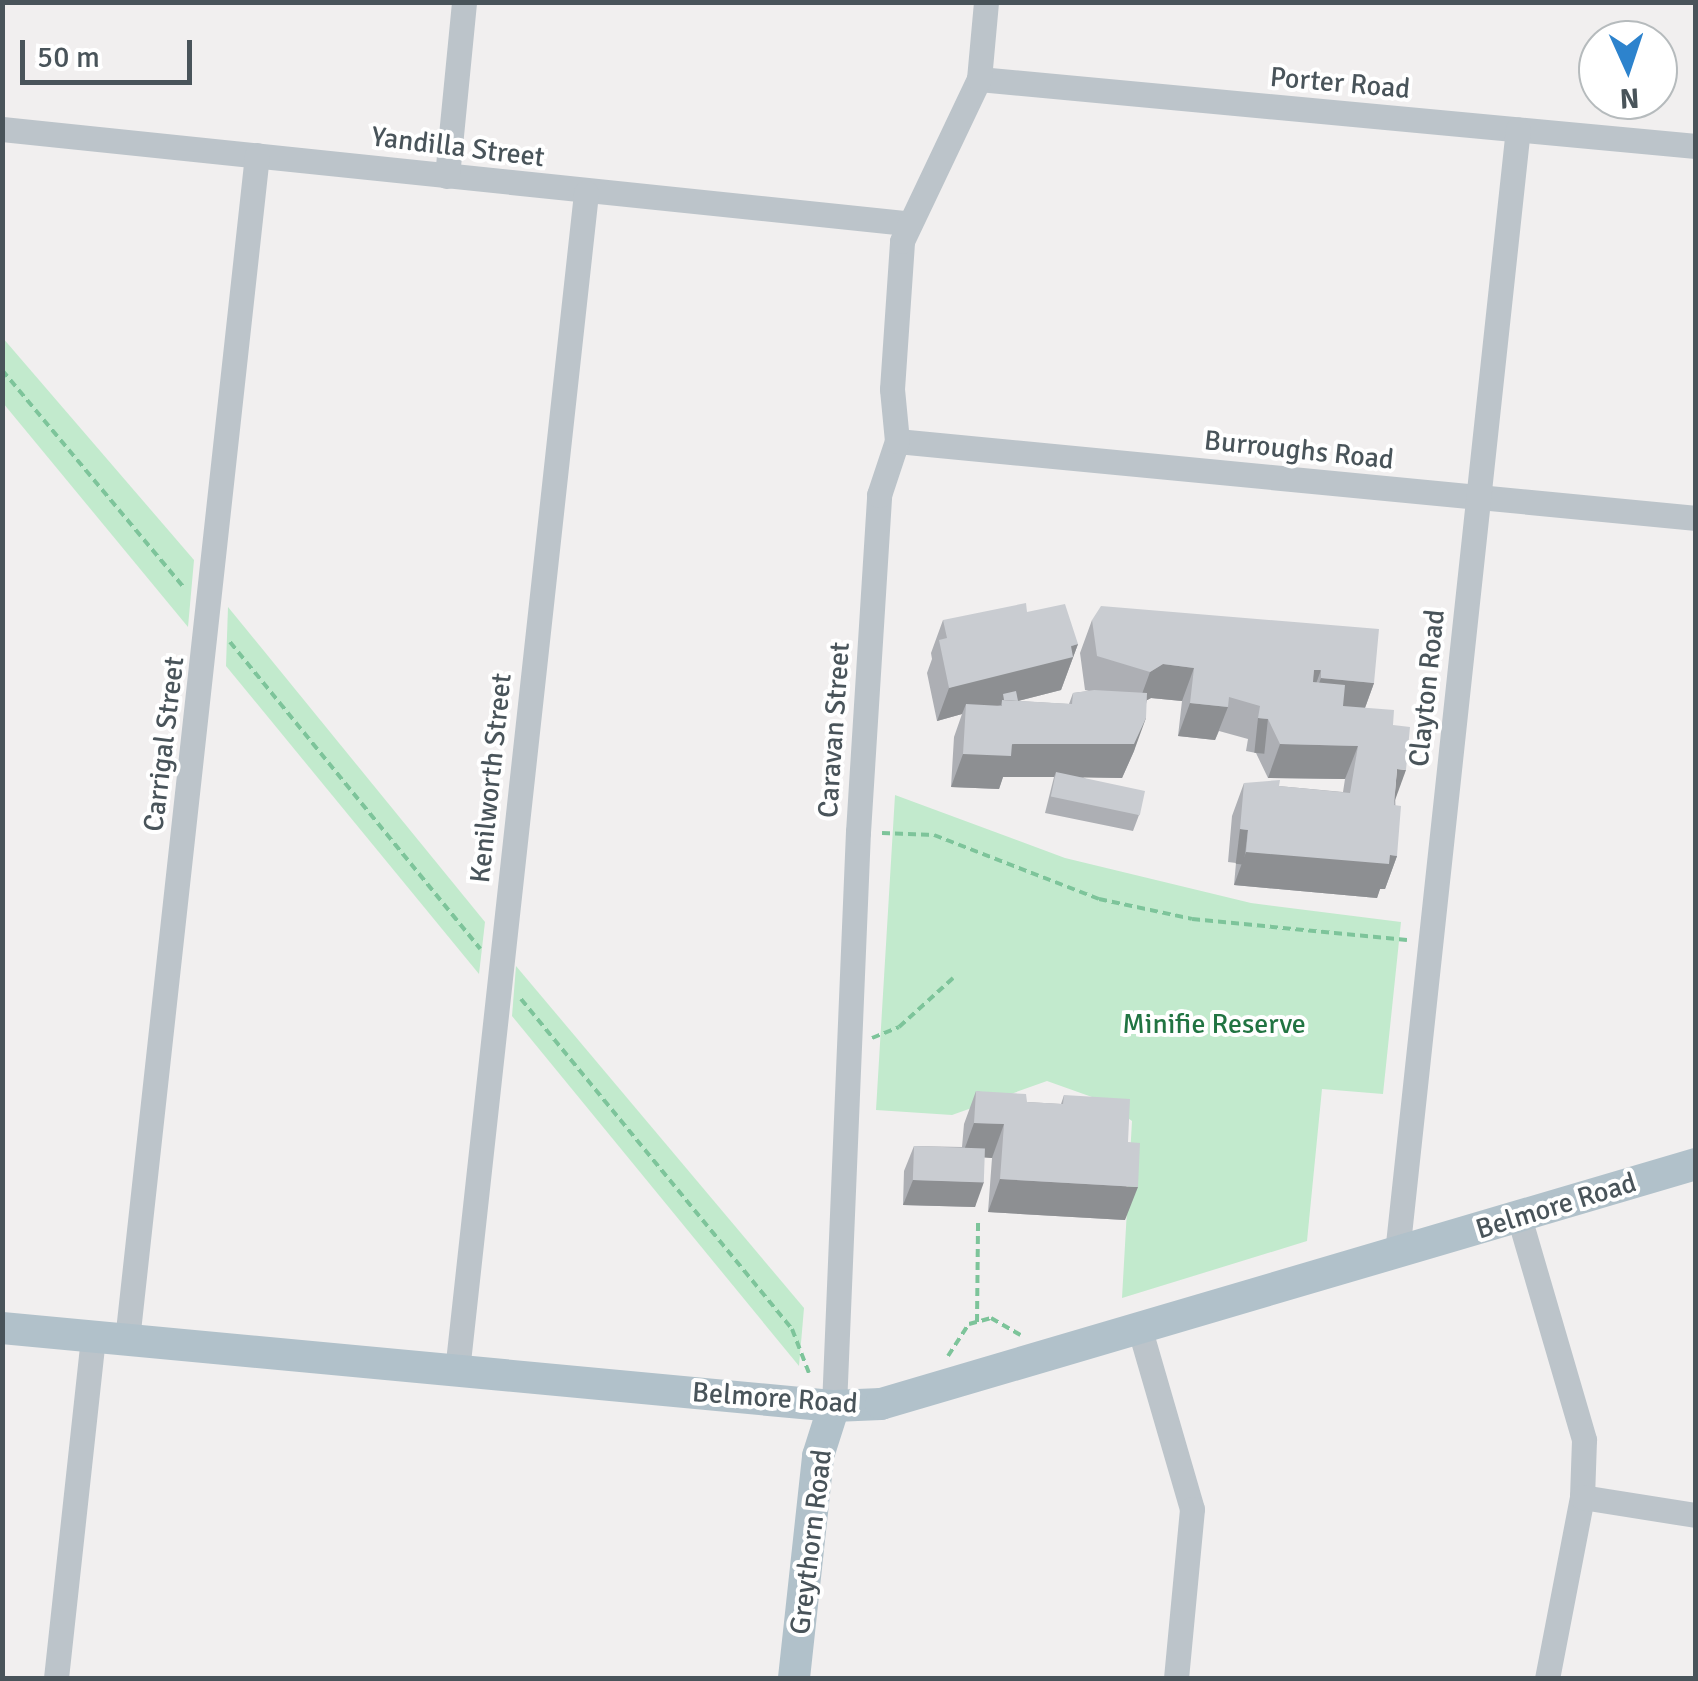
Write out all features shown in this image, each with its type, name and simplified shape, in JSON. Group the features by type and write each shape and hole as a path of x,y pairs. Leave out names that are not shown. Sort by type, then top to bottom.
{"main road":[{"name":"Belmore Road","path":"2,1328 834,1406 881,1404 1696,1164"},
{"name":"Greythorn Road","path":"794,1678 818,1456 834,1406"}],"street":[{"path":"446,176 464,2"},
{"path":"979,79 986,2"},
{"name":"Porter Road","path":"979,79 1696,146"},
{"name":"Caravan Street","path":"834,1406 858,832 879,496 898,441 892,389 906,223 979,79"},
{"name":"Yandilla Street","path":"2,129 906,223"},
{"name":"Clayton Road","path":"1397,1253 1518,129"},
{"name":"Carrigal Street","path":"128,1340 257,156"},
{"name":"Kenilworth Street","path":"457,1371 586,192"},
{"name":"Burroughs Road","path":"898,441 1696,518"},
{"path":"1518,1217 1580,1424 1582,1496 1547,1678"},
{"path":"1140,1330 1192,1509 1176,1678"},
{"path":"56,1678 93,1337"},
{"path":"1582,1496 1696,1514"}],"path":[{"path":"2,370 792,1329 809,1374"},
{"path":"858,832 934,834 1099,900 1192,919 1432,942"},
{"path":"849,1047 899,1027 952,978"},
{"path":"978,1219 974,1307 977,1322 990,1318"}],"green space":[{"path":"2,337 194,560 188,627 3,403"},
{"path":"228,607 485,922 479,974 226,666"},
{"name":"Minifie Reserve","path":"895,795 1065,858 1251,903 1401,922 1383,1094 1322,1089 1307,1241 1122,1298 1132,1121 1106,1102 1047,1081 952,1115 876,1110"},
{"path":"516,966 804,1308 799,1366 512,1016"}],"building":[{"path":"1026,603 1027,612 1065,604 1078,644 1071,646 1073,657 949,688 939,640 947,638 943,620"},
{"path":"1101,606 1379,629 1374,683 1321,678 1321,670 1314,670 1313,682 1345,685 1343,706 1394,710 1393,725 1410,727 1406,770 1397,769 1394,805 1401,806 1397,856 1390,855 1389,864 1246,852 1248,830 1240,829 1244,783 1280,780 1279,786 1350,793 1358,746 1280,744 1268,719 1258,718 1260,706 1229,697 1228,707 1190,703 1194,668 1163,664 1150,672 1097,656 1092,620"},
{"path":"1016,691 1018,701 1004,700 1003,694"},
{"path":"1073,693 1147,693 1146,718 1134,744 1012,744 1011,756 963,754 966,704 1002,706 1002,700 1072,704"},
{"path":"1056,772 1145,791 1140,815 1051,796"},
{"path":"976,1091 1026,1094 1027,1102 1063,1104 1064,1095 1130,1099 1128,1142 1140,1143 1138,1187 1000,1179 1004,1124 974,1123"},
{"path":"914,1146 985,1148 984,1182 913,1180"}]}
